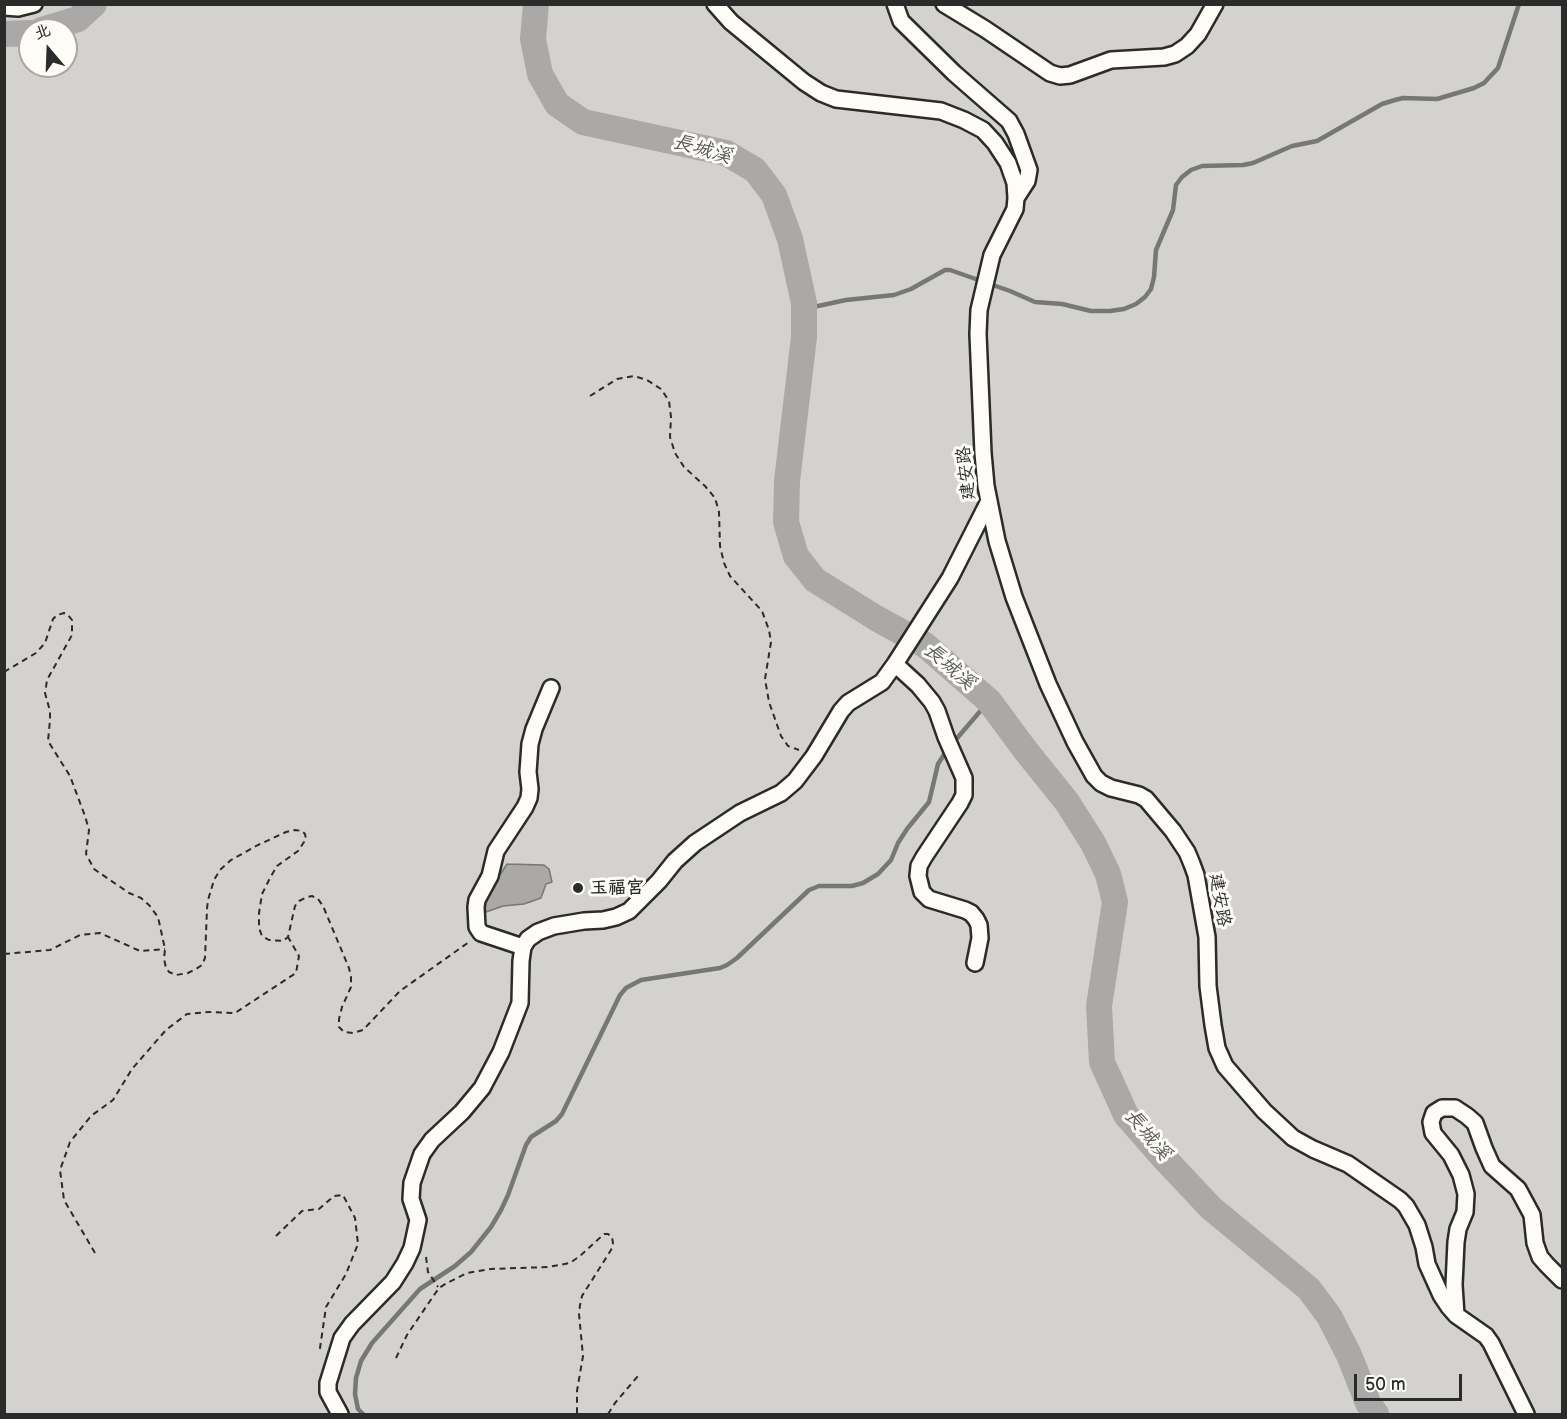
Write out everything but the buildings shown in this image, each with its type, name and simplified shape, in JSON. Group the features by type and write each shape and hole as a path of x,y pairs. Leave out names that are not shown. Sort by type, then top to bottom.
{"street":[{"path":"4,7 18,8 34,4"},
{"path":"715,4 731,22 820,93 836,99 941,111 982,130 995,143 1008,163 1015,183 1016,198"},
{"path":"895,4 901,21 954,73 1009,121 1029,170 1027,181 1016,198"},
{"path":"944,4 1050,73 1059,75 1070,75 1111,60 1164,57 1175,54 1187,46 1198,34 1215,4"},
{"name":"建安路","path":"1016,198 1014,208 988,266 979,310 983,453 997,542 1014,597 1048,684 1094,776 1111,788 1146,799 1187,852 1197,875 1207,937 1208,986 1213,1025 1217,1048 1225,1066 1264,1111 1293,1138 1348,1164 1400,1200 1417,1225 1427,1264 1441,1295 1456,1315 1486,1336 1526,1414"},
{"path":"340,1414 328,1392 328,1383 342,1338 352,1324 399,1275 412,1248 418,1220 410,1192 422,1154 432,1140 462,1112 482,1088 501,1052 520,1004 520,961 523,947 528,939 554,926 603,920 629,911 686,850 740,813 781,793 795,781 814,756 841,711 848,703 882,682 898,659 950,578 989,501"},
{"path":"898,659 937,711 964,778 964,795 924,857 918,876 922,892 929,899 965,910 976,919 980,938 975,963"},
{"path":"523,947 481,933 477,927 477,900 490,876 496,851 525,807 530,789 528,772 530,744 551,688"},
{"path":"1456,1315 1454,1285 1456,1242 1458,1229 1465,1212 1466,1194 1461,1175 1451,1155 1433,1133 1431,1122 1434,1113 1442,1108 1455,1108 1475,1123 1492,1166 1518,1189 1525,1200 1532,1215 1535,1243 1540,1257 1563,1280"}],"path":[{"path":"590,396 617,379 634,376 647,380 661,389 669,401 672,417 670,437 675,453 684,467 715,498 719,512 720,546 724,563 730,576 762,611 769,630 771,642 765,679 781,736 788,746 814,756"},
{"path":"4,672 36,653 45,643 53,619 57,615 64,613 68,615 72,620 72,635 47,680 45,693 50,720 48,741 70,776 86,816 89,830 86,854 94,869 129,893 141,898 158,917 165,949 164,959 166,968 170,972 176,975 188,973 202,964 205,958 208,900 214,880 220,870 231,860 258,844 295,830 302,831 306,839 298,851 278,866 270,878 262,894 259,928 262,936 269,940 283,941 288,937 295,906 299,901 312,896 318,899 351,977 351,987 339,1019 339,1027 344,1032 353,1033 363,1030 400,991 481,933"},
{"path":"4,823 4,843"},
{"path":"4,954 51,950 80,935 100,933 140,951 165,949"},
{"path":"95,1253 64,1200 60,1170 70,1142 91,1116 113,1100 132,1069 166,1030 187,1014 235,1013 296,973 299,956 288,937"},
{"path":"276,1236 302,1211 319,1209 334,1196 343,1195 355,1218 358,1244 346,1274 326,1307 320,1348 335,1360"},
{"path":"396,1358 407,1335 439,1288 467,1273 491,1269 549,1267 570,1263 608,1233 612,1237 611,1250 582,1296 580,1305 583,1356 577,1391 577,1414"},
{"path":"425,1251 428,1272 439,1288"},
{"path":"608,1414 638,1376"}],"shaded area":[{"path":"5,5 1562,5 1562,1414 5,1414"},
{"path":"507,864 544,865 549,869 552,882 546,884 541,898 486,912 482,902"}],"waterway":[{"name":"長城溪","path":"78,19 94,4"},
{"name":"長城溪","path":"536,4 533,39 540,74 557,104 583,122 726,153 755,170 774,195 790,239 804,303 804,337 787,481 786,522 796,556 815,580 925,645 989,701 1067,802 1093,843 1108,874 1115,902 1099,1006 1102,1062 1126,1115 1211,1208 1309,1289 1329,1316 1349,1355 1368,1403 1376,1414"},
{"path":"804,309 846,300 894,295 911,289 945,270 1010,291 1035,302 1062,304 1091,311 1124,309 1136,304 1151,289 1156,250 1173,210 1176,185 1182,177 1202,166 1253,163 1292,146 1317,141 1382,104 1403,98 1437,99 1484,83 1498,68 1519,4"},
{"name":"長城溪","path":"4,34 18,33"},
{"path":"952,744 989,701"},
{"path":"363,1414 358,1409 355,1394 356,1378 361,1361 372,1343 420,1289 455,1266 471,1252 491,1227 508,1195 526,1145 531,1137 556,1121 562,1114 620,995 626,988 641,980 727,965 809,890 819,886 852,886 863,883 878,874 891,860 907,829 929,802 938,764 947,750"}],"place":[{"name":"玉福宮","path":"578,888"}]}
